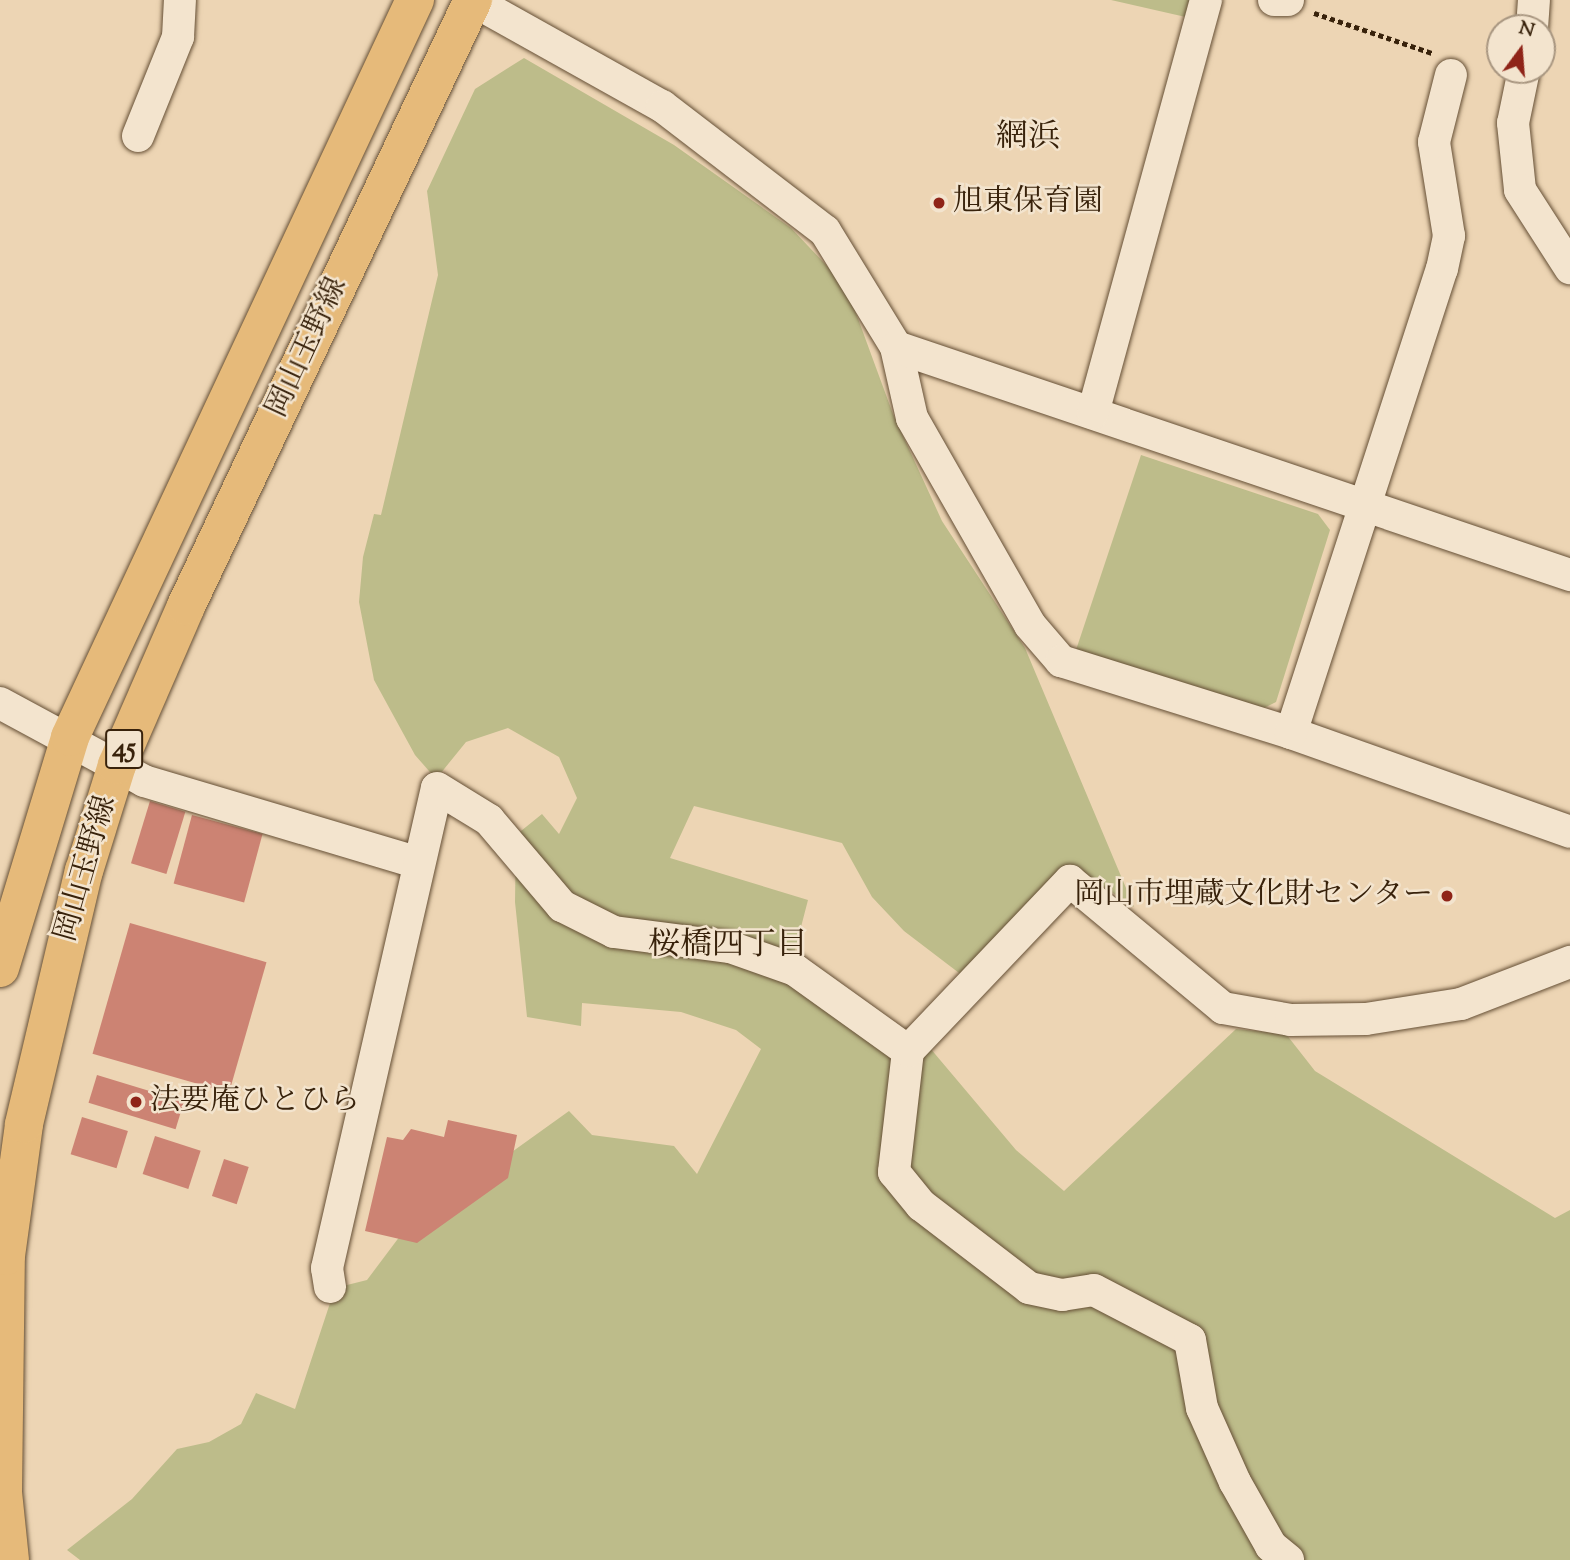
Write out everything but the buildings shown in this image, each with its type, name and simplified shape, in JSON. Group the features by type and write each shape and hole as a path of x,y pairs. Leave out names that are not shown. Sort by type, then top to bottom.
{"main road":[{"name":"岡山玉野線","path":"0,968 70,737 415,0"},
{"name":"岡山玉野線","path":"10,1560 1,1492 6,1256 24,1124 53,990 117,765 186,606 473,0"}],"street":[{"path":"138,136 178,37 180,0"},
{"path":"473,0 662,106 825,231 896,347 912,418 1031,625 1061,662 1291,733 1570,832"},
{"path":"1093,412 1206,0"},
{"path":"1291,733 1449,236 1434,142 1451,75"},
{"path":"1521,84 1513,123 1520,190 1570,268"},
{"path":"896,347 1570,575"},
{"path":"0,703 70,737 144,781 415,862"},
{"path":"330,1287 327,1268 415,862 437,788 489,820 562,906 614,932 730,947 795,970 908,1051"},
{"path":"1288,1560 1271,1546 1235,1482 1202,1408 1191,1340 1094,1290 1062,1295 1029,1289 921,1205 894,1172 908,1051 1070,881 1223,1008 1291,1020 1366,1019 1461,1004 1570,962"}],"path":[{"path":"1283,1 1444,58 1451,75"}],"shaded area":[{"path":"1111,0 1197,0 1190,18"},
{"path":"524,58 674,145 791,228 846,286 893,414 942,521 1025,648 1134,907 1071,865 963,976 904,931 872,897 842,843 694,806 670,858 808,900 794,954 930,1048 1016,1150 1064,1191 1236,1029 1286,1034 1315,1071 1555,1218 1570,1210 1570,1560 80,1560 67,1550 132,1499 177,1449 209,1442 241,1424 256,1393 295,1409 335,1288 367,1280 406,1228 569,1111 592,1135 674,1146 697,1174 761,1049 736,1030 681,1012 582,1003 581,1026 527,1017 515,902 516,835 542,814 559,834 577,798 559,757 508,728 466,742 436,779 415,755 374,680 359,602 363,557 374,514 381,515 438,275 427,191 475,89"},
{"path":"1141,455 1318,514 1330,530 1276,702 1264,708 1076,650"}],"place":[{"name":"旭東保育園","path":"939,203"},
{"name":"岡山市埋蔵文化財センター","path":"1447,896"},
{"name":"法要庵ひとひら","path":"136,1102"}],"district":[{"name":"網浜","path":"1028,138"},
{"name":"桜橋四丁目","path":"728,946"}]}
